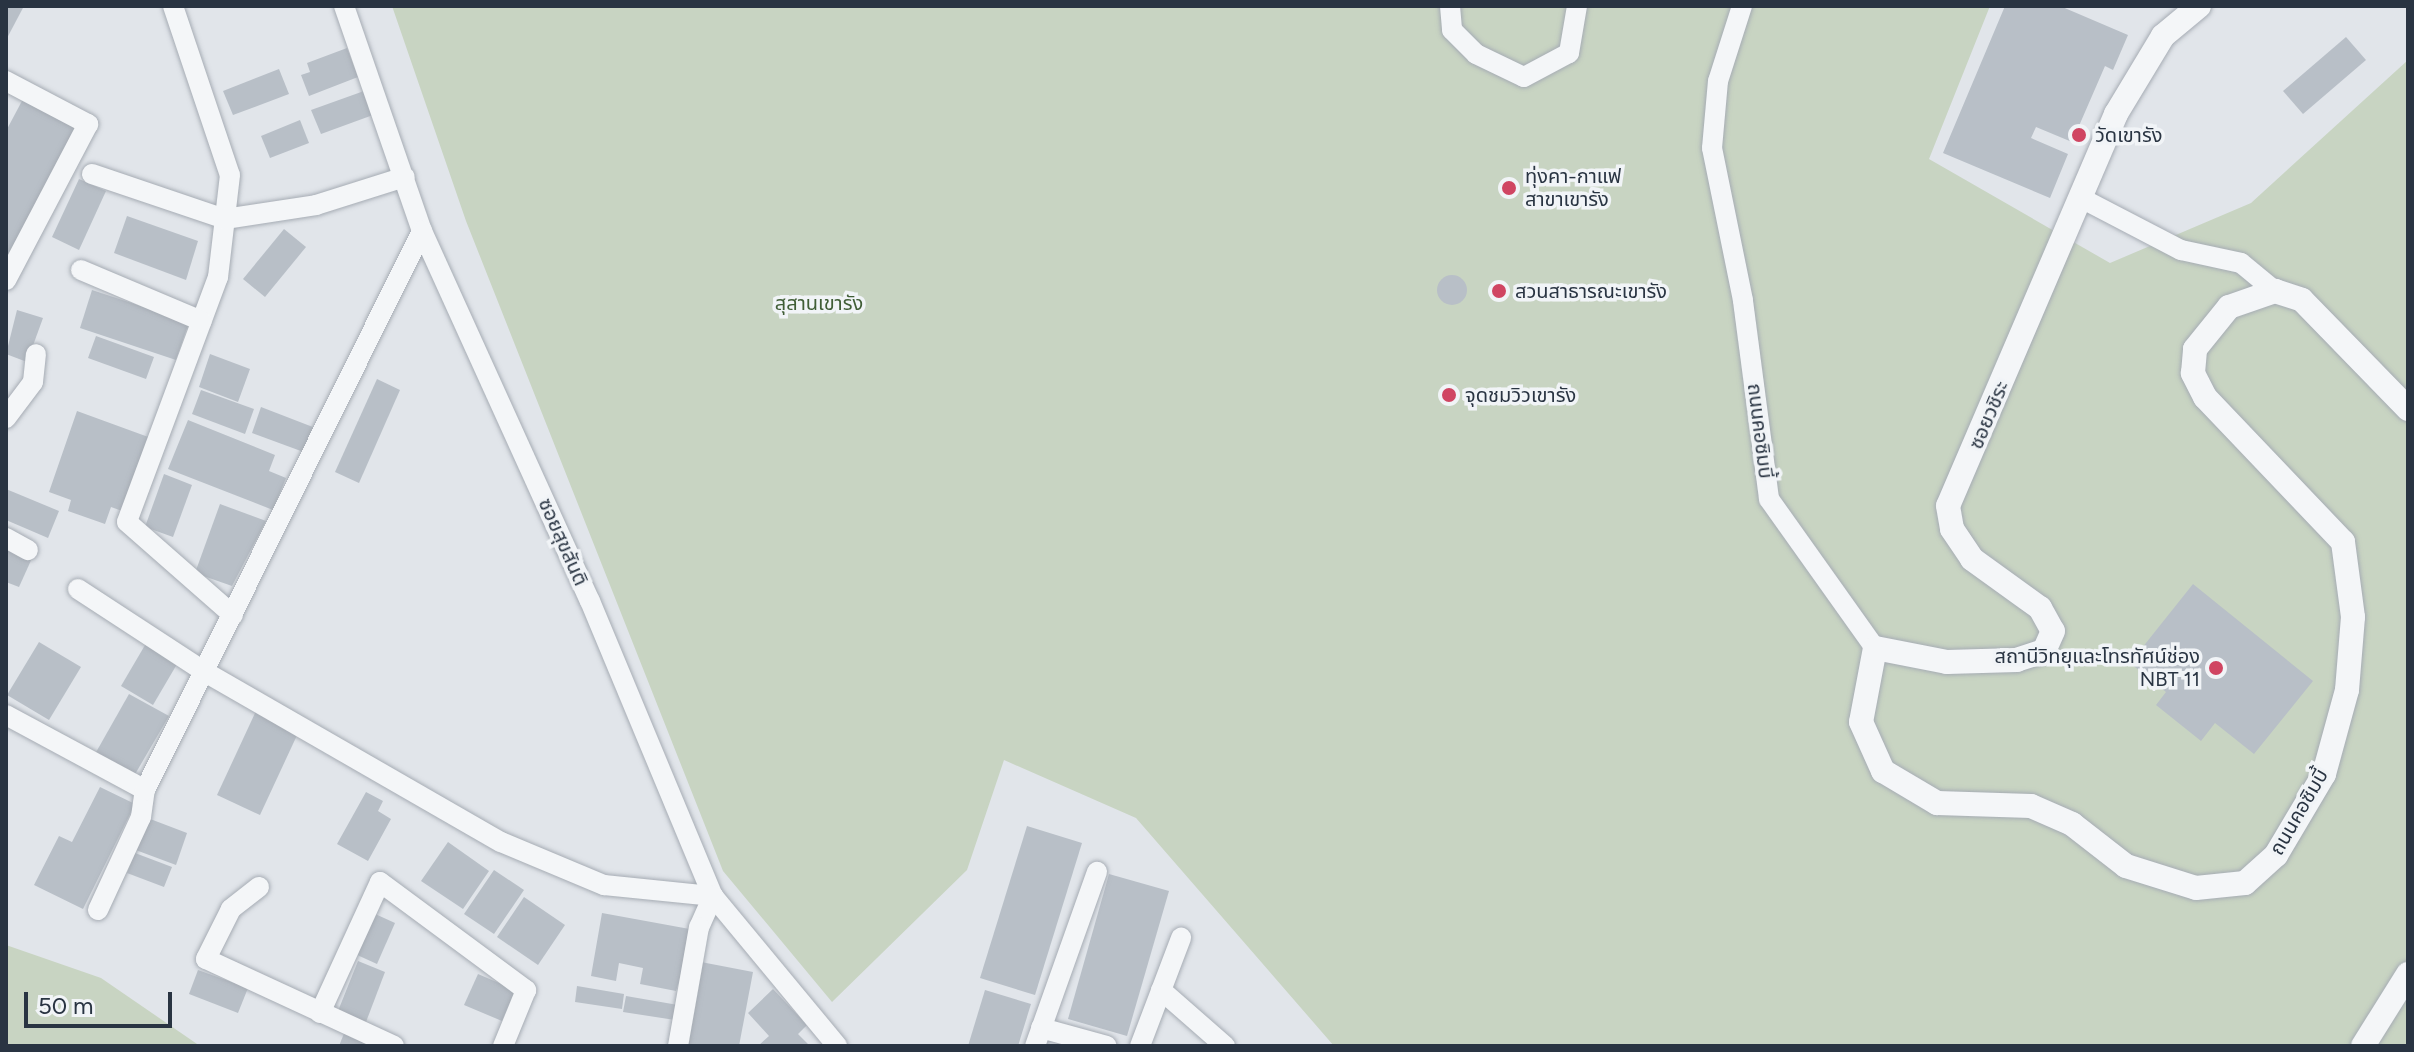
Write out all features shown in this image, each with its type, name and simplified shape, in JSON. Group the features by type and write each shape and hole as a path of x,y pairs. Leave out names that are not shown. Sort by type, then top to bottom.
{"street":[{"path":"173,6 230,175 218,277 127,522 233,615"},
{"name":"ซอยสุขสันติ","path":"344,6 422,231 590,601 713,896 837,1046"},
{"path":"1450,6 1452,30 1476,54 1524,77 1569,53 1577,6"},
{"name":"ถนนคอซิมบี้","path":"1742,6 1718,81 1712,148 1743,301 1769,499 1875,648 1861,722 1883,771 1937,803 2031,806 2072,824 2126,866 2196,888 2245,883 2276,855 2324,774 2347,690 2353,617 2343,542 2205,397 2193,373 2195,349 2229,307 2275,291"},
{"name":"ซอยวชิระ","path":"1875,648 1947,662 2044,651 2053,631 2040,608 1972,559 1952,529 1948,506 2079,197 2138,76 2163,36 2199,6"},
{"path":"6,81 88,124 6,280"},
{"path":"92,174 225,219 316,205 405,177"},
{"path":"2079,197 2181,250 2241,263 2275,291 2302,300 2408,409"},
{"path":"98,910 141,817 145,790 422,231"},
{"path":"81,270 202,321"},
{"path":"6,418 33,382 36,354"},
{"path":"6,538 28,550"},
{"path":"78,589 205,672 501,842 604,885 713,896 699,927 678,1046"},
{"path":"6,715 145,790"},
{"path":"1097,872 1038,1037 1107,1046"},
{"path":"320,1013 380,882 526,990 503,1046"},
{"path":"259,887 231,909 206,959 394,1046"},
{"path":"1140,1046 1181,938"},
{"path":"2363,1046 2408,974"},
{"path":"1161,990 1225,1046"}],"green space":[{"name":"สุสานเขารัง","path":"392,6 1990,6 1929,159 2110,263 2251,203 2408,60 2408,1046 1334,1046 1136,818 1004,760 967,870 832,1002 723,871 466,221"},
{"path":"6,945 101,978 200,1046 6,1046"}],"building":[{"path":"6,6 24,6 6,40"},
{"path":"2005,6 2060,6 2128,35 2113,70 2105,66 2072,142 2036,127 2031,138 2068,154 2050,198 1943,153"},
{"path":"2346,37 2366,60 2303,114 2283,91"},
{"path":"347,48 358,77 309,96 301,75 310,72 307,63"},
{"path":"279,69 289,94 233,115 223,91"},
{"path":"364,91 373,115 321,134 311,110"},
{"path":"23,99 78,128 6,266 6,131"},
{"path":"300,120 309,143 270,158 261,136"},
{"path":"79,179 106,191 79,250 52,237"},
{"path":"127,216 198,241 186,280 114,253"},
{"path":"284,229 306,247 265,297 243,279"},
{"path":"1452,275 1458,276 1466,284 1466,296 1458,304 1452,305 1446,304 1438,296 1437,290 1438,284 1446,276"},
{"path":"92,290 189,322 176,360 80,328"},
{"path":"17,310 43,318 27,362 6,354"},
{"path":"96,336 154,357 146,379 88,358"},
{"path":"210,354 250,369 238,402 199,387"},
{"path":"377,379 400,390 359,483 335,472"},
{"path":"201,390 254,409 245,434 192,414"},
{"path":"261,407 318,429 309,454 252,433"},
{"path":"77,411 151,438 125,512 111,507 105,524 68,511 71,500 49,492"},
{"path":"188,420 275,455 269,471 286,478 273,510 168,469"},
{"path":"164,474 192,485 173,537 145,527"},
{"path":"6,489 59,511 48,538 6,520"},
{"path":"220,504 266,521 232,586 195,573"},
{"path":"6,545 33,556 19,587 6,582"},
{"name":"สถานีวิทยุและโทรทัศน์ช่อง NBT 11","path":"2193,584 2313,681 2254,754 2215,723 2201,741 2156,705 2166,692 2130,663"},
{"path":"148,640 180,659 153,705 121,686"},
{"path":"39,642 81,667 49,720 7,695"},
{"path":"129,694 169,716 134,776 95,754"},
{"path":"256,711 299,731 260,815 217,795"},
{"path":"100,787 135,804 83,909 34,885 59,836 72,842"},
{"path":"366,792 383,801 378,811 391,819 368,861 337,844"},
{"path":"145,817 187,833 176,865 133,849"},
{"path":"1027,826 1082,843 1035,995 980,978"},
{"path":"448,842 489,871 463,909 421,881"},
{"path":"135,853 172,867 164,887 127,873"},
{"path":"494,870 524,890 494,934 464,914"},
{"path":"1109,874 1169,891 1127,1036 1068,1019"},
{"path":"524,897 565,925 538,965 497,937"},
{"path":"373,913 395,923 377,964 355,954"},
{"path":"602,913 695,930 676,991 640,984 643,968 619,963 616,981 591,976"},
{"path":"358,961 385,972 366,1022 338,1011"},
{"path":"701,962 753,972 739,1046 685,1046"},
{"path":"198,970 248,988 238,1013 189,994"},
{"path":"478,974 515,990 502,1021 464,1005"},
{"path":"577,986 624,994 622,1009 575,1002"},
{"path":"773,989 807,1025 798,1034 810,1046 758,1046 769,1036 748,1013"},
{"path":"985,990 1031,1004 1018,1046 968,1046"},
{"path":"626,996 678,1005 675,1020 623,1012"},
{"path":"345,1031 379,1046 339,1046"}],"place":[{"name":"วัดเขารัง","path":"2079,135"},
{"name":"ทุ่งคา-กาแฟ สาขาเขารัง","path":"1509,188"},
{"name":"สวนสาธารณะเขารัง","path":"1499,291"},
{"name":"จุดชมวิวเขารัง","path":"1449,395"},
{"name":"สถานีวิทยุและโทรทัศน์ช่อง NBT 11","path":"2216,668"}]}
